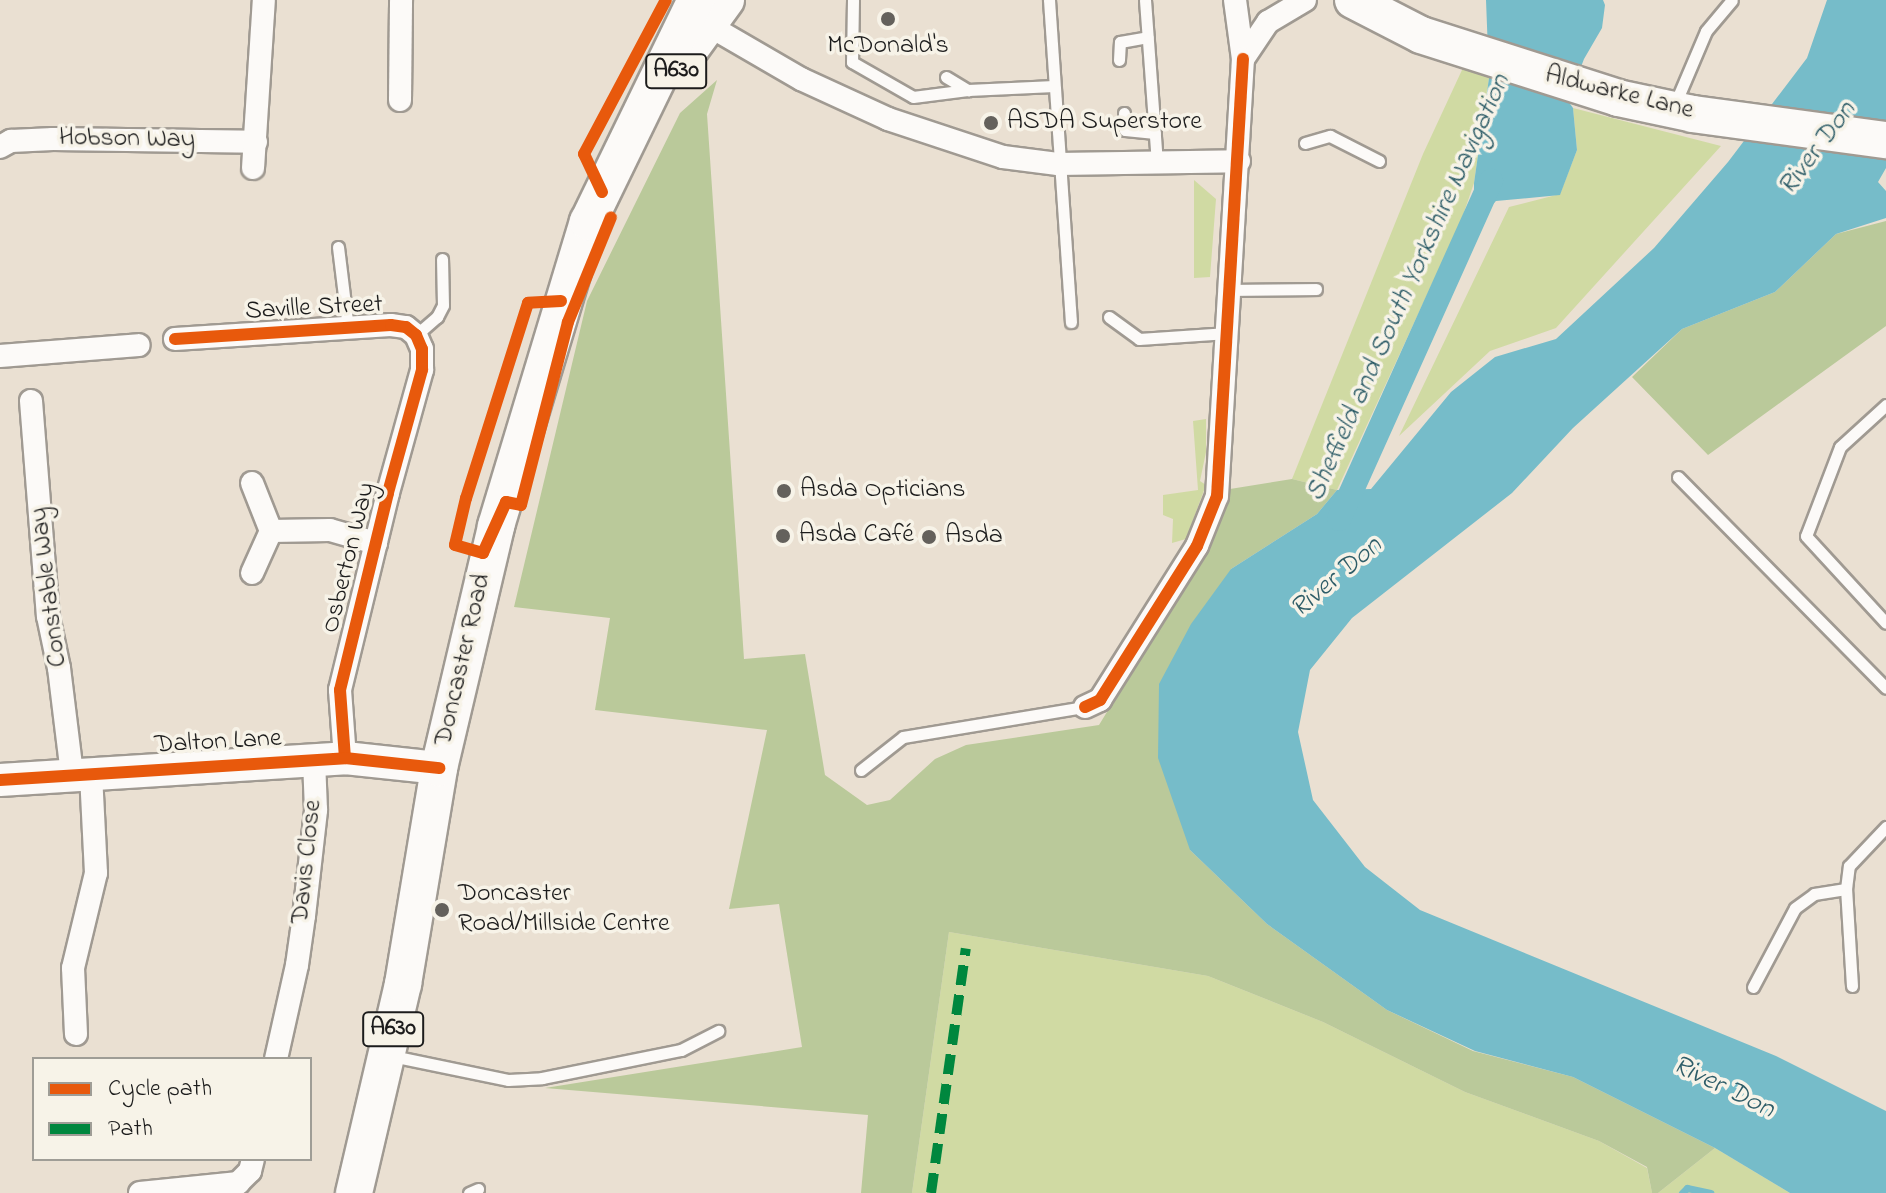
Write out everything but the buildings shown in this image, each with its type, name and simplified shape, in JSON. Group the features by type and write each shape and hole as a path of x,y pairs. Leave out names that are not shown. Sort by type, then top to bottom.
{"main road":[{"name":"Aldwarke Lane","path":"1348,2 1421,35 1618,98 1683,112 1886,140"},
{"name":"Doncaster Road","path":"354,1193 388,1055 439,768 496,526 561,301 588,222 627,142 710,8"}],"street":[{"path":"253,168 264,0"},
{"path":"400,100 401,0"},
{"path":"1085,707 1100,700 1197,546 1217,496 1243,59 1235,0"},
{"path":"1243,59 1268,22 1305,0"},
{"path":"710,8 801,79 888,119 1003,157 1058,164 1239,161"},
{"name":"Hobson Way","path":"0,147 11,141 53,139 256,142"},
{"name":"Saville Street","path":"175,339 391,325 406,327 416,335 422,349 422,370"},
{"path":"0,356 139,345"},
{"name":"Osberton Way","path":"330,759 340,690 422,370"},
{"name":"Constable Way","path":"31,401 48,616 82,773 96,873 73,968 76,1034"},
{"path":"252,483 271,531 252,573"},
{"path":"271,531 330,530 376,543"},
{"name":"Dalton Lane","path":"0,780 330,759 439,768"},
{"name":"Davis Close","path":"276,1057 297,965 316,810 330,759"},
{"path":"140,1193 238,1183 249,1168"}],"lane":[{"path":"853,0 852,62 913,97 968,90 1054,86"},
{"path":"1049,0 1071,322"},
{"path":"1145,0 1157,163"},
{"path":"1683,112 1706,31 1732,0"},
{"path":"1119,60 1120,42 1148,37"},
{"path":"946,77 968,90"},
{"path":"1124,113 1125,130 1155,133"},
{"path":"1305,143 1330,136 1379,161"},
{"path":"338,247 348,328"},
{"path":"416,335 437,317 443,305 442,259"},
{"path":"1231,290 1316,289"},
{"path":"1109,317 1139,339 1229,333"},
{"path":"1886,405 1840,447 1806,536 1886,623"},
{"path":"1678,477 1886,688"},
{"path":"861,770 903,737 1085,707"},
{"path":"1852,986 1846,889 1849,866 1886,827"},
{"path":"1753,987 1795,908 1814,894 1846,889"},
{"path":"388,1055 508,1080 542,1078 681,1050 718,1031"}],"green space":[{"path":"1468,57 1489,78 1474,183 1461,221 1337,490 1292,479 1423,154"},
{"path":"717,80 707,114 744,659 805,654 825,775 867,805 890,800 935,759 966,745 1099,725 1209,545 1230,489 1292,479 1337,490 1317,514 1231,569 1190,850 1267,924 1387,1010 1473,1051 1573,1077 1715,1148 1658,1193 1652,1193 1647,1167 1599,1141 1465,1092 1323,1022 1208,976 949,932 912,1193 861,1193 868,1115 545,1088 802,1047 779,904 729,909 767,730 595,710 610,618 514,607 587,301 680,113"},
{"path":"1573,108 1721,146 1556,328 1490,351 1399,436 1509,207 1560,194 1577,150"},
{"path":"1194,180 1216,199 1210,277 1194,278"},
{"path":"1886,221 1886,326 1708,455 1632,377 1682,329 1775,292 1836,234"},
{"path":"1206,419 1206,452 1200,481 1206,485 1186,539 1172,543 1173,519 1163,515 1163,495 1198,490 1193,421"},
{"path":"949,932 1208,976 1323,1022 1465,1092 1599,1141 1647,1168 1652,1193 912,1193"},
{"path":"1715,1148 1790,1193 1658,1193"}],"water":[{"path":"1486,0 1603,0 1605,5 1602,28 1584,59 1568,101 1573,108 1577,150 1560,195 1496,201 1485,212 1474,207 1474,183 1489,78"},
{"name":"River Don","path":"1827,0 1886,0 1886,168 1878,182 1886,191 1886,218 1836,234 1775,292 1682,329 1573,428 1512,493 1352,618 1310,670 1298,732 1313,800 1365,867 1420,910 1776,1056 1886,1111 1886,1193 1790,1193 1715,1148 1573,1077 1475,1051 1387,1010 1267,924 1190,850 1158,758 1159,684 1191,624 1231,569 1317,514 1337,490 1371,489 1451,392 1495,357 1556,339 1654,248 1728,162 1807,58"}],"waterway":[{"name":"Sheffield and South Yorkshire Navigation","path":"1339,519 1491,181"},
{"path":"1682,1193 1687,1188 1710,1193"}],"marked path":[{"path":"931,1193 966,948"}],"cycle path":[{"path":"602,192 584,154 666,0"},
{"path":"1085,707 1100,700 1197,546 1217,496 1243,59"},
{"path":"561,301 528,303 466,498 455,545 483,553 506,502 521,505 568,322 611,217"},
{"path":"175,339 391,325 406,327 416,335 422,349 422,370 388,493 340,690 345,758"},
{"path":"0,780 345,758 439,768"}],"place":[{"name":"McDonald's","path":"888,19"},
{"name":"ASDA Superstore","path":"991,123"},
{"name":"Asda Opticians","path":"784,491"},
{"name":"Asda Café","path":"783,536"},
{"name":"Asda","path":"929,537"},
{"name":"Doncaster Road/Millside Centre","path":"442,910"}]}
